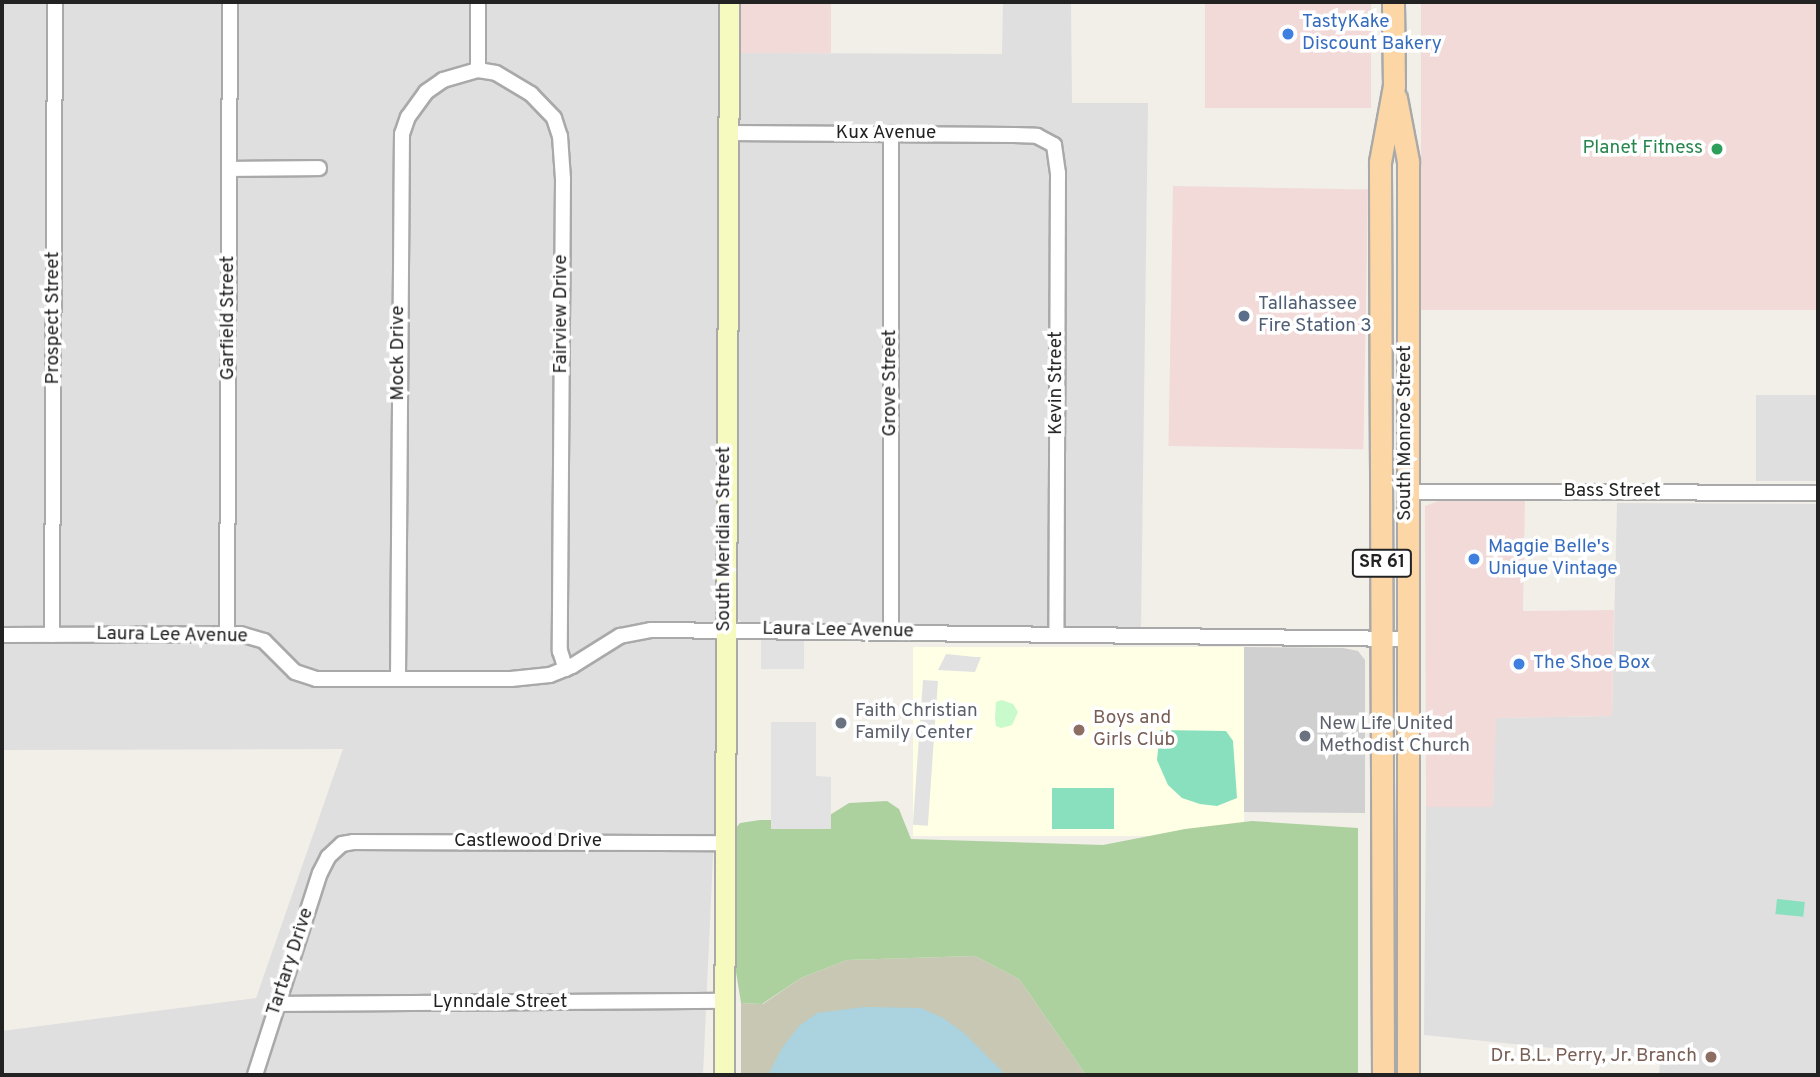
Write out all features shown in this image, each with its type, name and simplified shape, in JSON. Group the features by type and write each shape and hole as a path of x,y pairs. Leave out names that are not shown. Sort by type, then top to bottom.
{"main road":[{"name":"South Monroe Street","path":"1393,2 1394,86 1407,151 1408,1075"},
{"name":"South Monroe Street","path":"1383,1075 1380,162 1394,86"},
{"path":"1381,203 1394,208 1407,228"},
{"path":"1381,377 1406,378"}],"street":[{"name":"Prospect Street","path":"52,635 55,2"},
{"name":"Garfield Street","path":"227,634 230,2"},
{"path":"478,2 478,70"},
{"name":"South Meridian Street","path":"724,1075 729,2"},
{"name":"Fairview Drive","path":"478,70 496,73 531,94 554,118 560,136 563,179 560,651 566,669"},
{"name":"Mock Drive","path":"398,678 402,134 408,117 426,92 443,80 478,70"},
{"name":"Kux Avenue","path":"727,132 1045,138"},
{"name":"Grove Street","path":"891,133 891,632"},
{"name":"Kevin Street","path":"1045,138 1057,154 1058,173 1056,633"},
{"path":"230,169 319,168"},
{"name":"Bass Street","path":"1406,492 1818,493"},
{"name":"Laura Lee Avenue","path":"2,635 227,634 264,641 287,666 303,676 316,679 528,678 566,669 632,631 724,629 1407,639"},
{"name":"Castlewood Drive","path":"334,852 342,845 353,842 725,843"},
{"name":"Tartary Drive","path":"255,1075 320,873 334,852"},
{"name":"Lynndale Street","path":"277,1004 723,1001"}],"shaded area":[{"path":"2,2 721,2 718,747 703,1075 2,1075 2,1031 256,998 343,749 2,750"},
{"path":"735,2 831,2 831,53 735,53"},
{"path":"1003,2 1071,2 1072,103 1148,103 1141,628 741,622 736,618 733,606 735,53 1002,54"},
{"name":"TastyKake Discount Bakery","path":"1205,2 1371,2 1371,108 1205,108"},
{"path":"1421,2 1818,2 1818,310 1421,310"},
{"path":"1173,186 1368,189 1363,449 1168,446"},
{"path":"1756,395 1818,395 1818,481 1756,481"},
{"path":"1525,498 1523,611 1614,610 1612,716 1496,718 1493,807 1426,807 1425,506 1438,501"},
{"path":"1617,503 1818,504 1818,1075 1659,1075 1660,1059 1424,1035 1426,807 1493,807 1495,718 1612,716"},
{"path":"761,640 804,640 804,669 761,669"},
{"name":"Boys and Girls Club","path":"913,647 1244,647 1244,836 913,836"},
{"name":"New Life United Methodist Church","path":"1244,647 1343,648 1358,651 1365,660 1365,813 1244,812"},
{"path":"946,654 981,657 975,672 938,670"},
{"path":"923,680 938,681 928,826 913,825"},
{"path":"771,722 816,722 816,776 831,777 831,829 771,829"},
{"path":"975,956 1019,979 1086,1075 741,1075 741,1003 763,1004 801,978 847,960"}],"green space":[{"path":"1002,700 1013,704 1018,712 1012,725 1001,728 996,726 995,718 996,702"},
{"path":"1160,730 1226,731 1233,741 1237,798 1217,806 1182,798 1168,785 1157,760"},
{"path":"1052,788 1114,788 1114,829 1052,829"},
{"path":"887,801 899,809 911,839 1103,845 1185,829 1252,821 1358,828 1358,1075 1086,1075 1019,979 975,956 847,960 801,978 762,1004 741,1003 736,972 731,834 740,823 760,820 822,820 849,803"},
{"path":"1777,899 1805,902 1803,917 1775,914"}],"water":[{"path":"864,1007 921,1008 943,1018 964,1033 1006,1075 768,1075 782,1048 799,1026 817,1013"}],"place":[{"name":"TastyKake Discount Bakery","path":"1288,34"},
{"name":"Planet Fitness","path":"1717,149"},
{"name":"Tallahassee Fire Station 3","path":"1244,316"},
{"name":"Maggie Belle's Unique Vintage","path":"1474,559"},
{"name":"The Shoe Box","path":"1519,664"},
{"name":"Faith Christian Family Center","path":"841,723"},
{"name":"Boys and Girls Club","path":"1079,730"},
{"name":"New Life United Methodist Church","path":"1305,736"},
{"name":"Dr. B.L. Perry, Jr. Branch","path":"1711,1057"}]}
